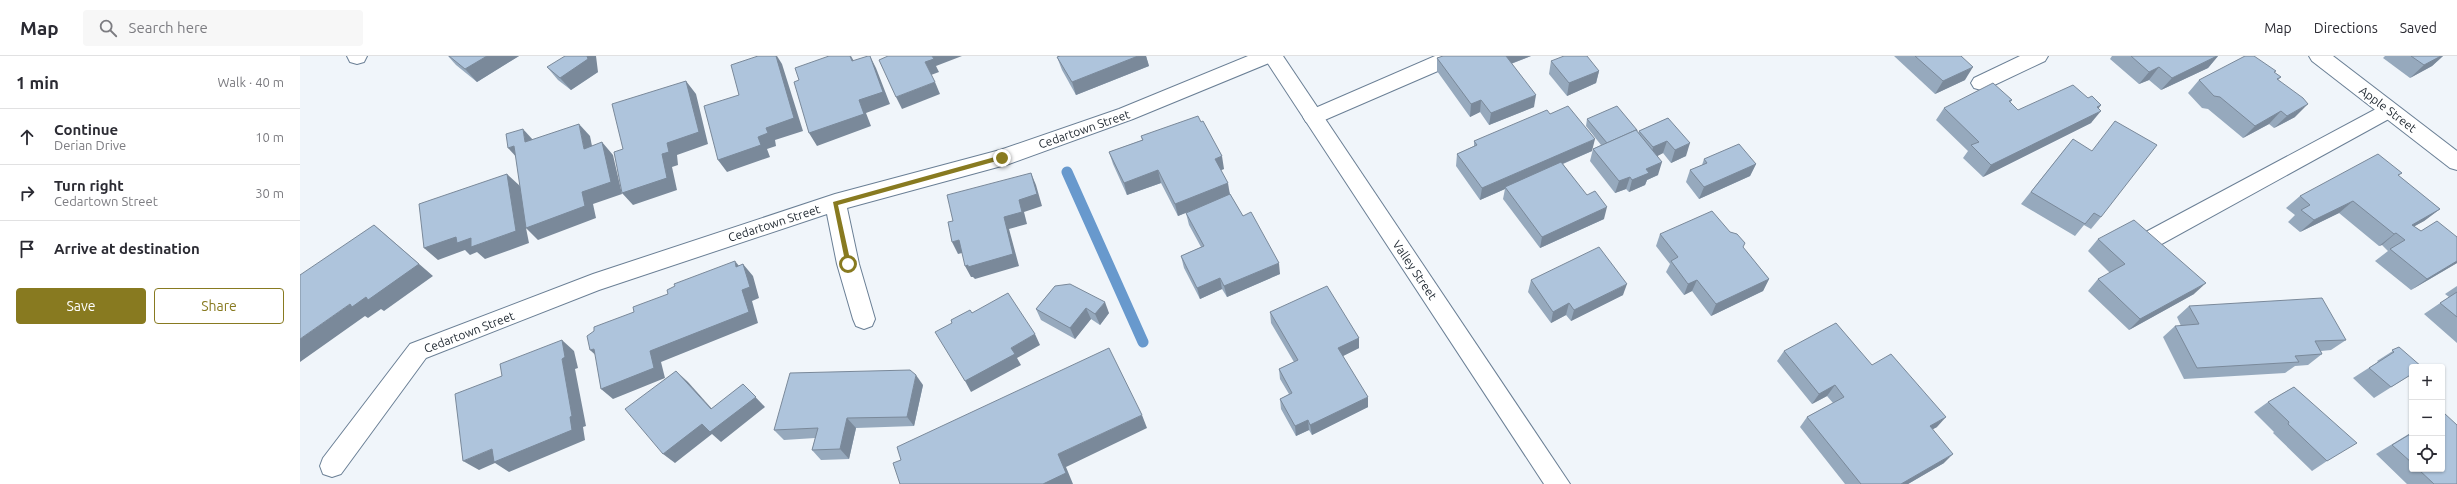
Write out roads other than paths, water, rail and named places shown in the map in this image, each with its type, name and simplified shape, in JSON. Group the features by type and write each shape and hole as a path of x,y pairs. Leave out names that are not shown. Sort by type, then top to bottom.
{"street":[{"name":"Cedartown Street","path":"332,466 418,351 593,283 835,203 1016,153 1126,114 1268,56"},
{"name":"Valley Street","path":"1273,56 1558,484"},
{"path":"1313,117 1454,56"},
{"path":"1981,83 2038,56"},
{"name":"Apple Street","path":"2318,56 2457,162"},
{"path":"2150,240 2389,110"},
{"path":"835,203 848,264 864,319"}],"waterway":[{"path":"1067,172 1143,342"}]}
